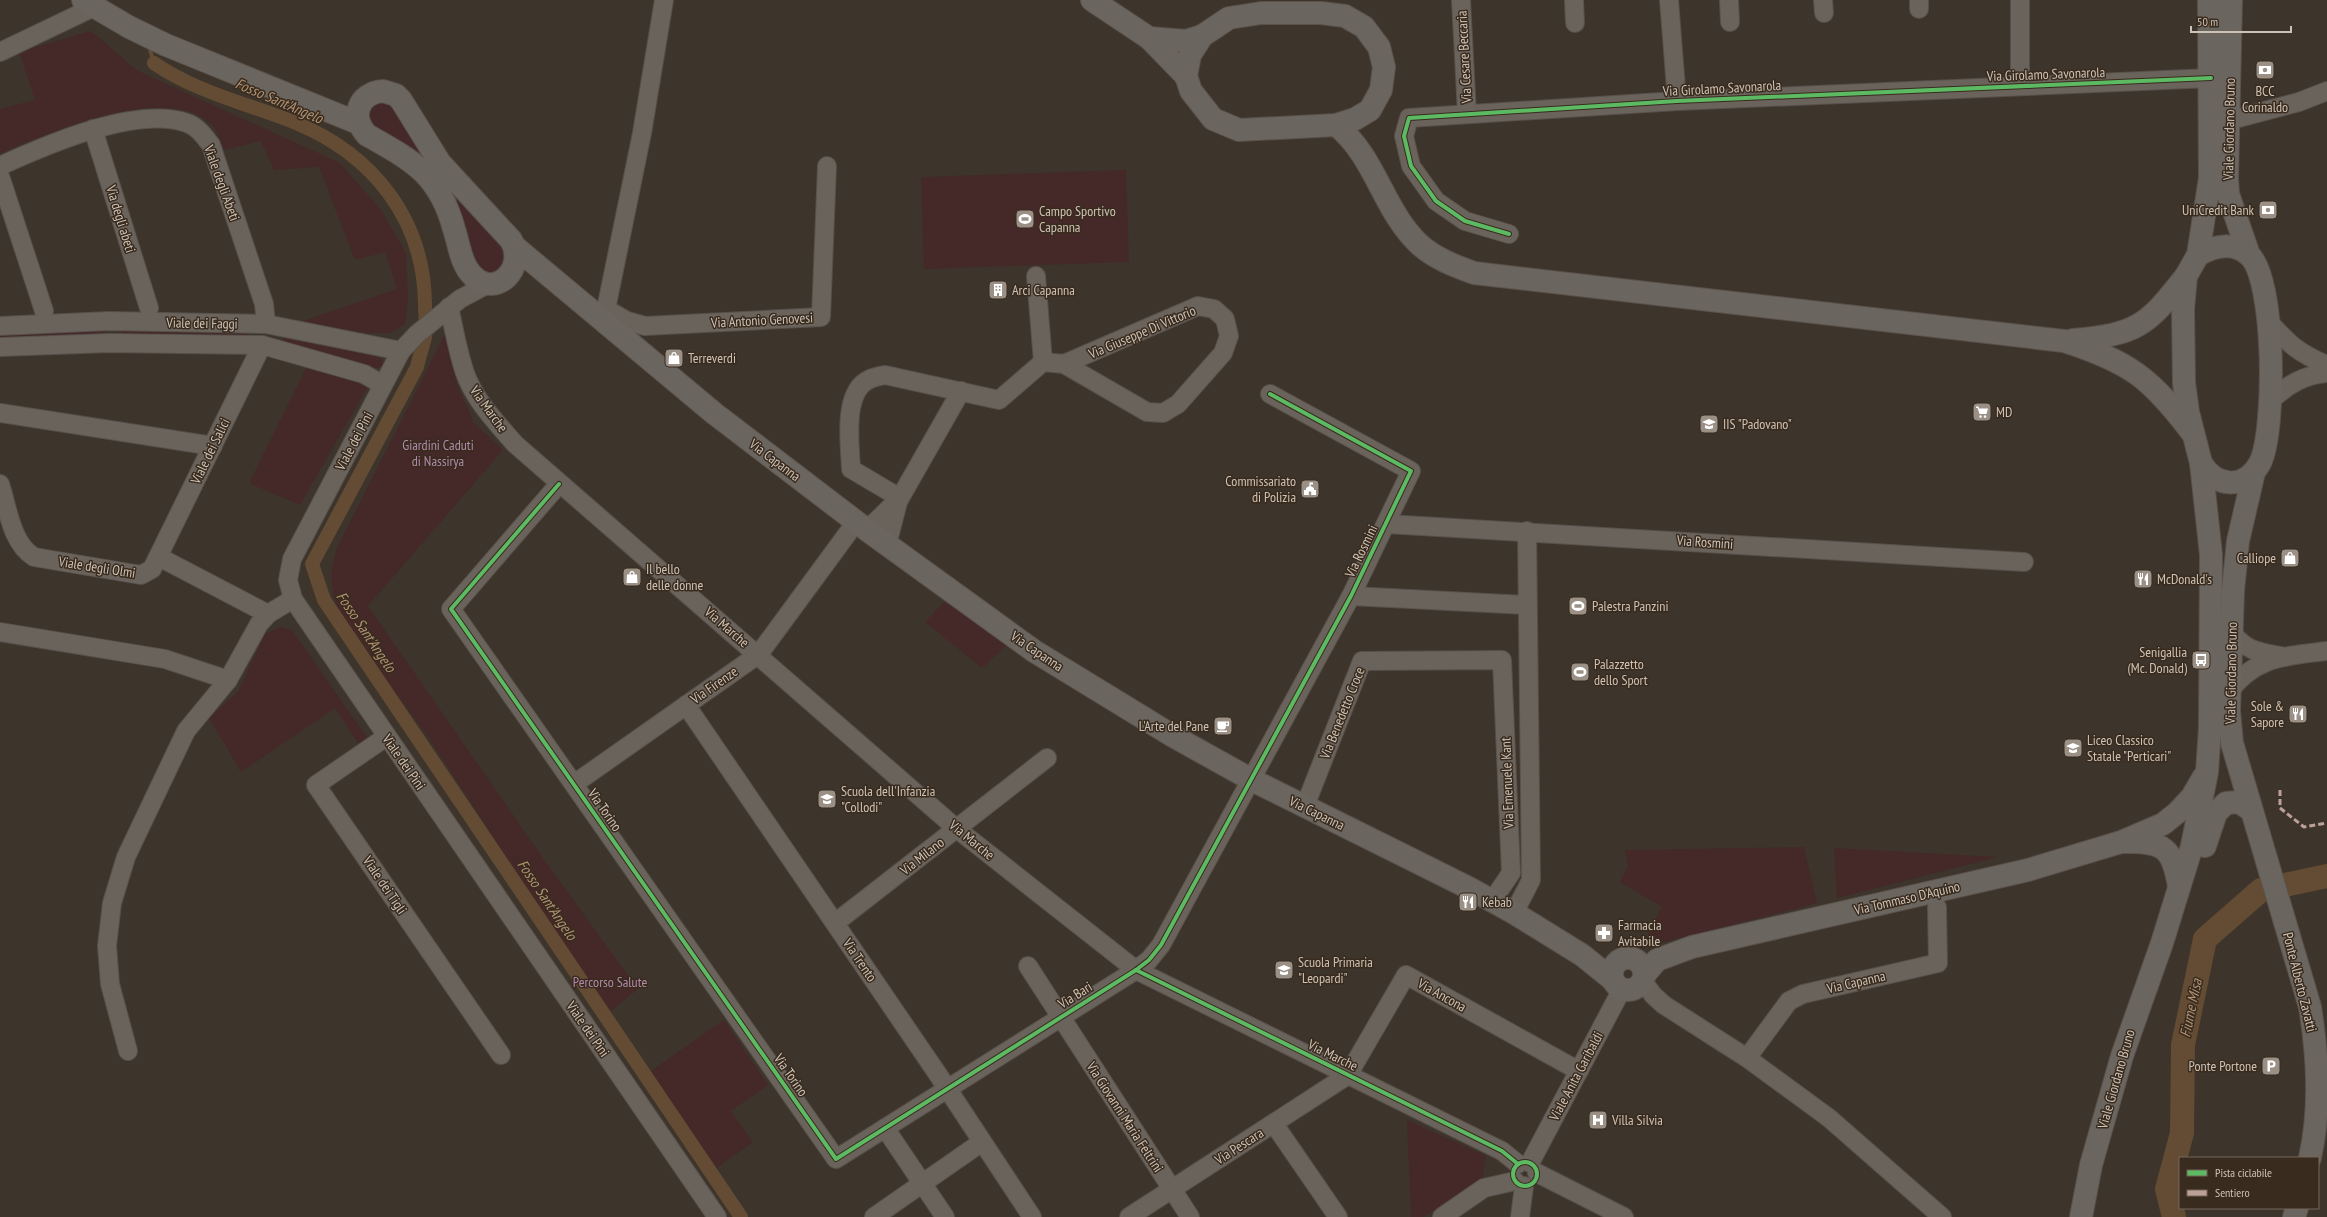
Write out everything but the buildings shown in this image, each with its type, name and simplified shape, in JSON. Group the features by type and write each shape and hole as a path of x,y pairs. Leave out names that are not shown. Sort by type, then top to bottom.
{"main road":[{"path":"1092,0 1149,38 1186,76 1191,91 1213,119 1239,130 1336,125 1355,120 1370,110"},
{"name":"Viale Giordano Bruno","path":"2081,1217 2091,1165 2122,1056 2162,943 2192,846 2207,772 2210,728 2211,556 2201,463 2193,434 2184,383 2183,310 2186,276 2198,255 2210,178 2211,78 2209,0"},
{"name":"Viale Giordano Bruno","path":"2231,0 2227,121 2228,194 2249,255 2261,282 2268,321 2272,362 2271,400 2263,453 2254,472 2238,541 2231,632 2229,711 2232,743 2253,816"},
{"path":"88,4 166,45 329,110 359,112 367,135 411,160 427,174 444,202 468,272 482,282 490,284 505,279 510,274 516,261 515,247"},
{"path":"1186,76 1190,55 1202,36 1231,9 1257,6 1341,8 1364,27 1378,47 1384,68 1381,90 1370,110 1367,134 1367,160"},
{"path":"1149,38 1186,41 1202,36"},
{"name":"Via Capanna","path":"359,112 370,93 383,91 396,95 440,163 515,247 604,315 715,414 862,526 1070,674 1173,736 1252,780 1492,901 1582,955 1601,960 1621,972 1637,988 1644,978"},
{"path":"1336,125 1347,134 1367,160 1388,202 1406,229 1421,245 1447,263 1474,273 2064,341 2098,352 2137,372 2165,398 2193,434"},
{"path":"2198,255 2210,248 2223,246 2235,247 2249,255"},
{"path":"510,274 521,270 543,269"},
{"path":"2064,341 2112,336 2132,330 2156,312 2186,276"},
{"name":"Viale Giordano Bruno","path":"2201,463 2211,476 2225,484 2245,480 2254,472"},
{"name":"Via Tommaso D'Aquino","path":"1644,978 1657,960 1692,947 2028,870 2121,842 2163,824 2178,812 2192,797 2207,772"},
{"name":"Viale Giordano Bruno","path":"2162,943 2204,849 2216,813 2226,803 2239,802 2253,816"},
{"name":"Ponte Alberto Zavatti","path":"2253,816 2310,1007 2316,1046 2318,1102 2310,1157"},
{"name":"Via Tommaso D'Aquino","path":"2121,842 2149,842 2165,850 2175,863 2179,889"},
{"name":"Via Tommaso D'Aquino","path":"1621,972 1665,949 1692,947"}],"street":[{"path":"604,315 642,133 664,0"},
{"name":"Via Cesare Beccaria","path":"1461,0 1467,114"},
{"path":"1574,0 1576,23"},
{"path":"1669,0 1677,101"},
{"path":"1729,0 1730,22"},
{"path":"2020,0 2020,86"},
{"path":"0,52 88,4"},
{"name":"Via Girolamo Savonarola","path":"1509,234 1465,221 1436,201 1411,166 1404,136 1409,118 1677,101 2211,78"},
{"path":"2227,121 2299,102 2327,91"},
{"name":"Viale degli Abeti","path":"0,166 93,129 136,120 169,119 188,123 201,132 211,145 264,304 266,324"},
{"name":"Via degli abeti","path":"93,129 149,308"},
{"name":"Via Antonio Genovesi","path":"604,315 645,326 820,316 826,166"},
{"path":"0,176 44,311"},
{"name":"Viale dei Pini","path":"454,303 468,282 468,272"},
{"path":"900,498 850,469 850,410 856,393 868,380 885,375 999,400 1043,362 1036,276"},
{"name":"Viale dei Pini","path":"490,284 454,303 424,328 401,351 292,559 288,580 293,599 386,737 717,1217"},
{"name":"Via Marche","path":"454,303 465,373 476,396 515,444 559,484 759,654 957,829 1136,970 1502,1151 1525,1173 1624,1217"},
{"name":"Via Giuseppe Di Vittorio","path":"1043,362 1064,364 1146,412 1163,413 1178,404 1223,352 1229,336 1225,319 1214,309 1198,306 1064,364"},
{"name":"Viale dei Faggi","path":"0,326 109,321 266,324 401,351"},
{"path":"2268,321 2290,346 2306,356 2327,365"},
{"path":"262,345 256,338 258,329 266,324"},
{"name":"Viale dei Faggi","path":"0,347 109,343 262,345 364,374 383,385"},
{"name":"Viale dei Salici","path":"159,557 262,345"},
{"path":"2271,400 2289,385 2311,374 2327,373"},
{"path":"888,545 900,498 961,391"},
{"name":"Via Rosmini","path":"1252,780 1351,596 1412,471 1270,394"},
{"path":"0,413 213,446"},
{"name":"Viale degli Olmi","path":"0,484 18,542 25,551 34,557 141,575 152,569 159,557"},
{"name":"Via Torino","path":"559,484 451,609 836,1159"},
{"name":"Via Firenze","path":"574,784 759,654 862,526 900,498"},
{"name":"Via Rosmini","path":"1386,524 1527,531 2024,562"},
{"path":"1514,913 1530,880 1527,531"},
{"path":"159,557 268,614"},
{"name":"Via Rosmini","path":"1351,596 1527,604"},
{"path":"128,1051 110,984 107,946 112,903 126,857 186,731 200,712 228,680 259,624 268,614 293,599"},
{"path":"0,632 165,659 228,680"},
{"path":"2231,632 2247,648 2259,653 2283,657"},
{"path":"2229,692 2240,677 2249,670 2283,657 2327,651"},
{"name":"Via Benedetto Croce","path":"1305,806 1362,661 1502,660"},
{"name":"Via Emenuele Kant","path":"1492,901 1511,873 1502,660"},
{"name":"Via Trento","path":"686,705 947,1088 1032,1217"},
{"name":"Viale dei Tigli","path":"386,737 316,785 501,1055"},
{"name":"Via Milano","path":"835,923 1047,758"},
{"name":"Via Bari","path":"836,1159 1136,970 1149,960 1161,945 1252,780"},
{"name":"Via Capanna","path":"1747,1058 1789,1001 1803,994 1938,963 1937,907"},
{"name":"Via Giovanni Maria Feltrini","path":"1028,966 1190,1217"},
{"name":"Viale Anita Garibaldi","path":"1520,1217 1525,1173 1579,1071 1621,972"},
{"name":"Via Ancona","path":"1348,1075 1406,975 1579,1071"},
{"path":"1644,978 1653,995 1664,1006 1747,1058 1835,1122 1942,1217"},
{"name":"Via Pescara","path":"1129,1217 1348,1075"},
{"path":"1274,1124 1338,1217"},
{"path":"885,1128 945,1217"},
{"path":"874,1217 982,1142"},
{"path":"1442,1217 1484,1188 1525,1173"}],"green space":[{"path":"91,31 138,71 340,163 381,210 406,253 408,300 405,324 390,333 368,333 297,323 397,289 385,252 355,260 319,167 274,170 261,141 224,150 218,134 212,125 192,113 167,108 138,109 107,115 76,124 47,134 0,154 0,109 35,100 19,52"},
{"path":"386,97 505,241 510,259 495,276 475,270 458,219 365,124 366,103"},
{"name":"Campo Sportivo Capanna","path":"1126,170 1129,262 924,269 921,177"},
{"path":"127,325 244,329 247,335 240,338 125,335 121,330"},
{"path":"102,327 105,332 100,337 0,343 0,332"},
{"path":"445,334 457,384 474,423 503,450 368,606 545,861 638,989 608,1013 426,734 342,620 333,595 331,573 337,548"},
{"path":"291,335 381,358 384,366 376,368 289,346 283,339"},
{"path":"306,368 368,386 300,505 249,483"},
{"path":"946,600 1007,645 982,668 925,622"},
{"path":"281,627 292,630 368,739 358,743 335,708 241,772 209,718 238,692 265,634"},
{"path":"1804,847 1817,903 1641,948 1662,907 1620,882 1628,866 1625,850"},
{"path":"1834,848 1998,857 1837,898"},
{"path":"724,1020 768,1085 731,1111 753,1142 712,1171 645,1075"},
{"path":"1407,1120 1486,1156 1482,1179 1423,1217 1411,1217"}],"waterway":[{"path":"150,50 154,63"},
{"name":"Fosso Sant'Angelo","path":"154,63 170,73 205,90 278,116 324,136 348,153 370,172 389,194 404,218 415,244 422,273 426,321 425,337 417,367 312,564 324,600 741,1217"},
{"name":"Fiume Misa","path":"2174,1217 2167,1189 2182,1133 2183,1045 2205,939 2261,890 2327,876"}],"marked path":[{"path":"2280,790 2280,808 2304,827 2327,823"}],"cycle path":[{"path":"1509,234 1465,221 1436,201 1411,166 1404,136 1409,118 1677,101 2211,78"},
{"path":"559,484 451,609 836,1159 1136,970 1149,960 1161,945 1351,596 1411,471 1270,394"},
{"path":"1136,970 1502,1151 1518,1164"},
{"path":"1525,1162 1534,1165 1537,1174 1534,1183 1525,1186 1516,1183 1513,1174 1516,1165 1525,1162"}],"place":[{"name":"BCC Corinaldo","path":"2265,70"},
{"name":"UniCredit Bank","path":"2268,210"},
{"name":"Campo Sportivo Capanna","path":"1025,219"},
{"name":"Arci Capanna","path":"998,290"},
{"name":"Terreverdi","path":"674,358"},
{"name":"MD","path":"1982,412"},
{"name":"IIS \"Padovano\"","path":"1709,424"},
{"name":"Commissariato di Polizia","path":"1310,489"},
{"name":"Calliope","path":"2290,558"},
{"name":"Il bello delle donne","path":"632,577"},
{"name":"McDonald's","path":"2143,579"},
{"name":"Palestra Panzini","path":"1578,606"},
{"name":"Senigallia (Mc. Donald)","path":"2201,660"},
{"name":"Palazzetto dello Sport","path":"1580,672"},
{"name":"Sole & Sapore","path":"2298,714"},
{"name":"L'Arte del Pane","path":"1223,726"},
{"name":"Liceo Classico Statale \"Perticari\"","path":"2073,748"},
{"name":"Scuola dell'Infanzia \"Collodi\"","path":"827,799"},
{"name":"Kebab","path":"1468,902"},
{"name":"Farmacia Avitabile","path":"1604,933"},
{"name":"Scuola Primaria \"Leopardi\"","path":"1284,970"},
{"name":"Ponte Portone","path":"2271,1066"},
{"name":"Villa Silvia","path":"1598,1120"}],"park label":[{"name":"Giardini Caduti di Nassirya","path":"438,454"},
{"name":"Percorso Salute","path":"610,982"}]}
